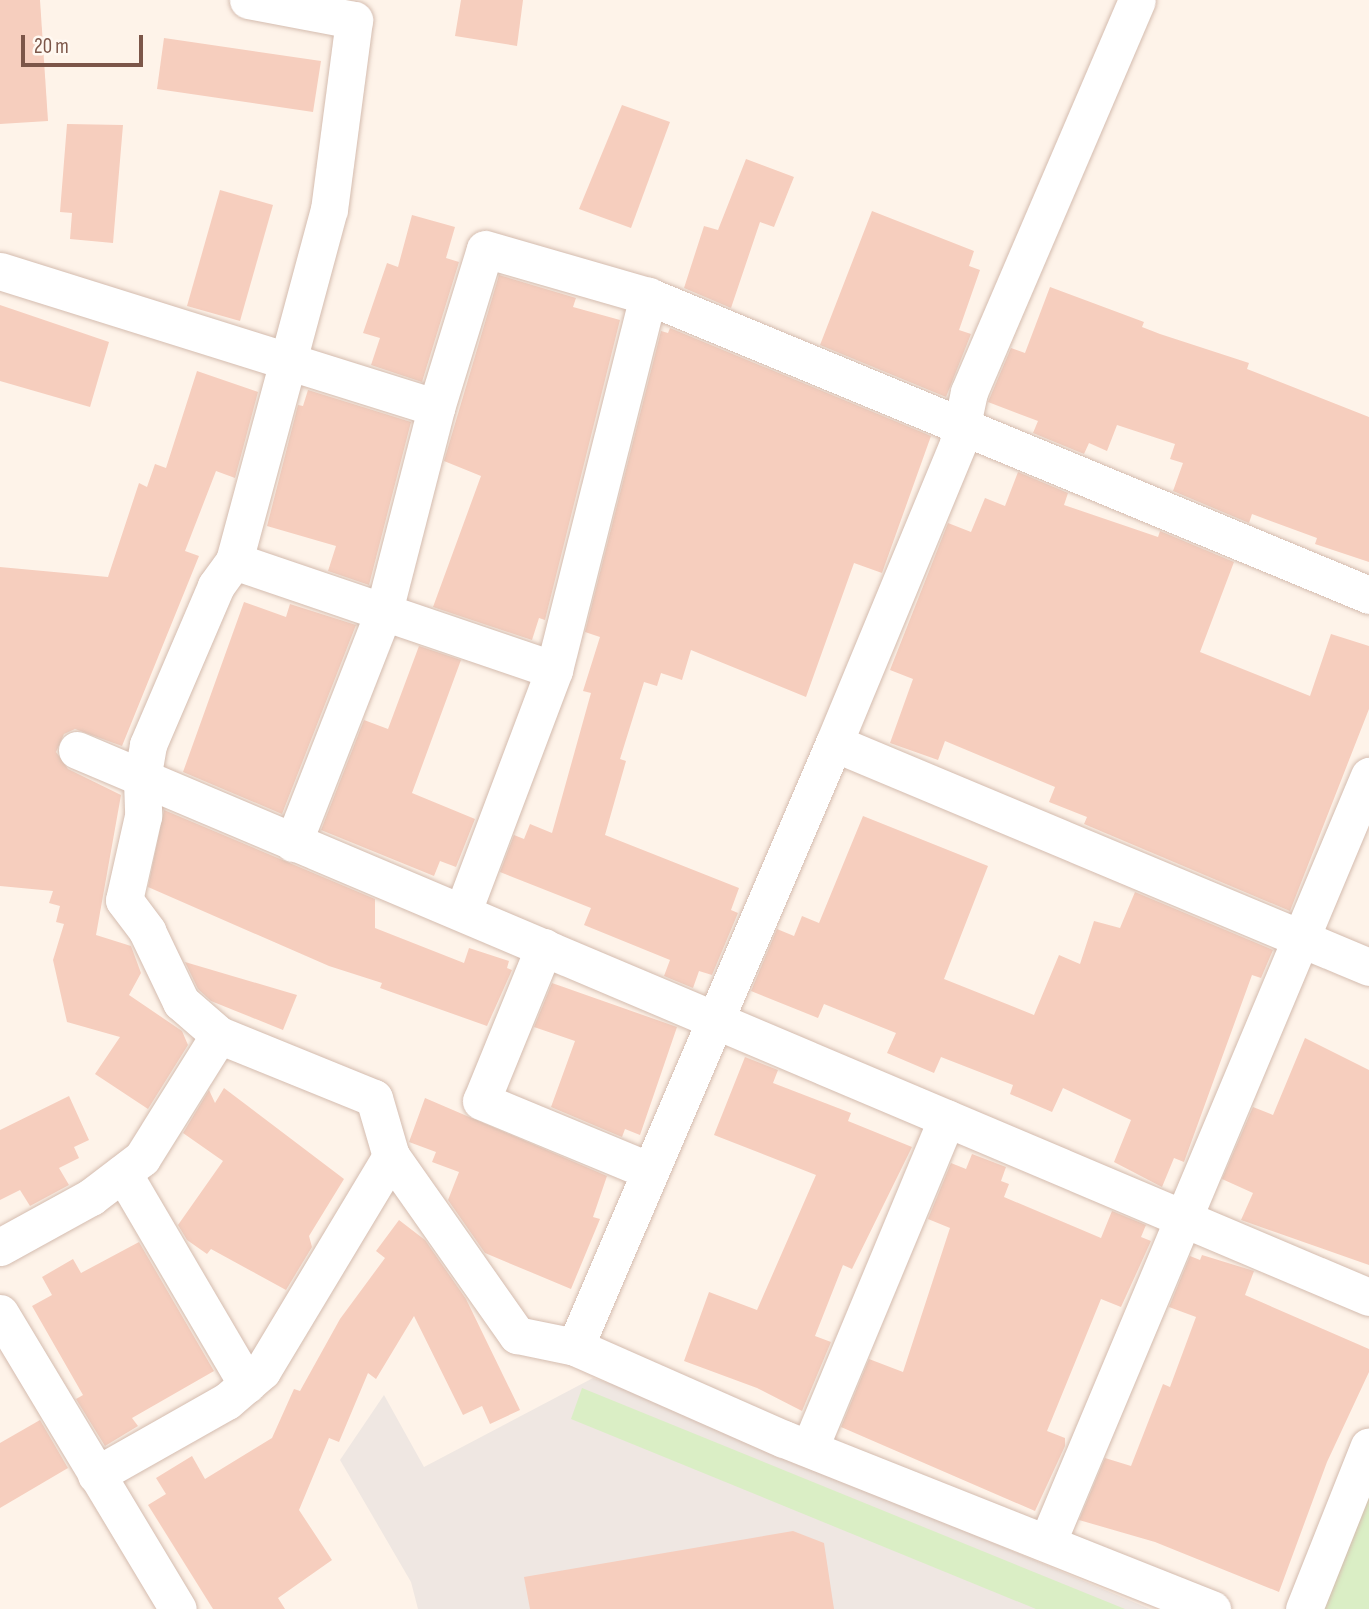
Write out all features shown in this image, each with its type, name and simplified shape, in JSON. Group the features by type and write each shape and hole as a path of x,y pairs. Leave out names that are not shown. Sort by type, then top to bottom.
{"street":[{"path":"248,0 354,20 329,209 234,561 216,586 148,745 142,780 143,816 124,900 147,931 181,1002 219,1035 374,1098 391,1156 517,1335 575,1347 810,1447 1212,1609"},
{"path":"575,1347 834,743 961,425 969,392 1137,0"},
{"path":"293,843 384,611 436,408 485,249 648,296 1369,595"},
{"path":"0,271 436,408"},
{"path":"463,911 554,670 648,296"},
{"path":"234,561 554,670"},
{"path":"834,743 1369,967"},
{"path":"77,750 142,780 463,911 1369,1297"},
{"path":"1047,1543 1183,1220 1298,935 1369,776"},
{"path":"544,947 481,1101 650,1171"},
{"path":"0,1247 91,1196 142,1158 219,1035"},
{"path":"810,1447 947,1118"},
{"path":"96,1475 227,1401 262,1371 391,1156"},
{"path":"123,1172 247,1384"},
{"path":"0,1313 178,1609"},
{"path":"1304,1609 1369,1446"}],"shaded area":[{"path":"593,1378 625,1388 1150,1609 418,1609 411,1582 340,1460 384,1395 424,1467"}],"green space":[{"path":"582,1388 1125,1609 1036,1609 571,1419"},
{"path":"1369,1483 1369,1609 1320,1609"}],"building":[{"path":"0,0 40,0 48,121 0,124"},
{"path":"461,0 523,0 517,46 455,36"},
{"path":"164,38 321,61 313,112 157,89"},
{"path":"622,105 670,122 631,228 579,209"},
{"path":"67,124 123,125 113,243 70,239 72,213 60,212"},
{"path":"746,159 794,177 774,227 760,222 731,308 684,288 704,226 718,230"},
{"path":"220,190 273,205 240,321 187,306"},
{"path":"872,211 974,251 969,266 980,270 959,330 971,334 946,397 820,345"},
{"path":"412,215 455,227 446,258 459,262 422,382 371,365 380,338 363,333 387,263 398,267"},
{"path":"499,275 576,298 573,307 620,320 545,620 539,618 532,640 433,607 481,476 444,461"},
{"path":"1050,287 1144,322 1142,327 1160,334 1249,363 1247,369 1369,417 1369,562 1315,544 1317,538 1252,514 1249,523 1173,491 1183,463 1170,459 1175,444 1117,425 1107,451 1089,443 1084,454 1033,433 1038,421 988,402 1011,348 1025,353"},
{"path":"0,305 109,342 90,407 0,381"},
{"path":"670,328 931,436 882,573 854,563 806,697 691,650 682,680 661,673 657,686 644,682 620,759 626,761 605,835 739,888 731,910 738,913 712,975 699,971 693,988 664,976 670,960 584,925 591,908 500,872 514,835 524,839 530,824 552,833 591,693 583,691 600,637 585,632 661,331 668,333"},
{"path":"197,371 258,392 235,478 216,471 185,551 199,556 122,746 75,729 64,734 56,752 68,769 121,795 96,935 131,946 141,973 129,995 182,1031 188,1045 148,1109 95,1074 120,1037 67,1022 53,960 64,924 56,922 60,906 49,903 53,891 0,886 0,567 108,577 139,483 147,487 155,464 166,468"},
{"path":"308,390 411,422 369,585 328,571 336,546 267,526 298,405 303,406"},
{"path":"1018,472 1068,493 1064,505 1158,537 1160,531 1234,562 1200,652 1310,696 1331,634 1369,646 1369,709 1290,911 1084,824 1087,817 1049,802 1055,787 945,741 938,760 890,743 913,679 890,670 948,523 971,532 985,498 1005,506"},
{"path":"244,602 286,617 290,604 356,625 282,814 183,772"},
{"path":"419,646 461,660 412,793 475,819 456,867 440,861 434,876 321,830 364,720 388,729"},
{"path":"164,810 375,899 375,928 464,963 469,948 509,961 507,968 512,970 487,1026 380,988 382,983 329,966 148,887"},
{"path":"863,816 988,866 944,979 1034,1015 1059,955 1080,964 1094,921 1120,928 1135,892 1273,950 1261,978 1252,975 1184,1162 1174,1158 1162,1187 1114,1162 1131,1120 1063,1088 1052,1112 1010,1094 1013,1085 941,1057 934,1073 887,1053 896,1033 824,1004 818,1018 751,991 777,929 794,936 802,916 819,923"},
{"path":"185,962 297,995 283,1030 211,1001 198,989"},
{"path":"552,983 677,1027 640,1135 625,1129 622,1137 551,1107 575,1041 534,1027"},
{"path":"1305,1038 1369,1070 1369,1265 1241,1220 1253,1193 1222,1179 1253,1107 1273,1115"},
{"path":"745,1057 778,1070 773,1083 851,1113 848,1121 912,1147 852,1269 843,1265 815,1336 831,1342 802,1411 757,1388 684,1361 709,1292 757,1310 816,1175 714,1135"},
{"path":"224,1088 344,1179 309,1236 312,1247 286,1290 211,1249 207,1254 187,1240 178,1225 223,1161 183,1133 209,1090 215,1103"},
{"path":"69,1096 89,1140 74,1147 79,1158 59,1168 69,1185 30,1206 20,1190 0,1200 0,1130"},
{"path":"425,1098 607,1176 593,1217 600,1219 571,1289 485,1253 448,1200 459,1172 432,1162 436,1152 409,1142"},
{"path":"972,1154 1006,1167 1001,1181 1009,1184 1004,1197 1101,1238 1112,1211 1146,1225 1141,1237 1151,1241 1121,1307 1101,1299 1047,1431 1065,1438 1065,1446 1035,1511 841,1427 869,1359 903,1372 950,1228 928,1219 951,1163 966,1169"},
{"path":"399,1220 425,1240 466,1299 520,1410 490,1424 482,1406 463,1415 414,1316 376,1379 368,1373 339,1442 329,1438 299,1510 332,1560 278,1598 285,1609 213,1609 148,1505 166,1494 156,1478 192,1456 205,1479 272,1438 294,1389 300,1391 340,1319 385,1258 376,1251"},
{"path":"139,1242 214,1371 132,1418 138,1426 105,1446 76,1399 83,1395 32,1306 52,1295 42,1277 73,1259 81,1273"},
{"path":"1202,1255 1254,1271 1245,1295 1369,1349 1369,1372 1327,1462 1279,1592 1155,1542 1079,1520 1105,1458 1131,1466 1163,1384 1170,1387 1196,1317 1169,1307 1190,1256 1200,1260"},
{"path":"40,1420 68,1468 0,1508 0,1443"},
{"path":"793,1531 824,1543 834,1609 530,1609 524,1577"}]}
